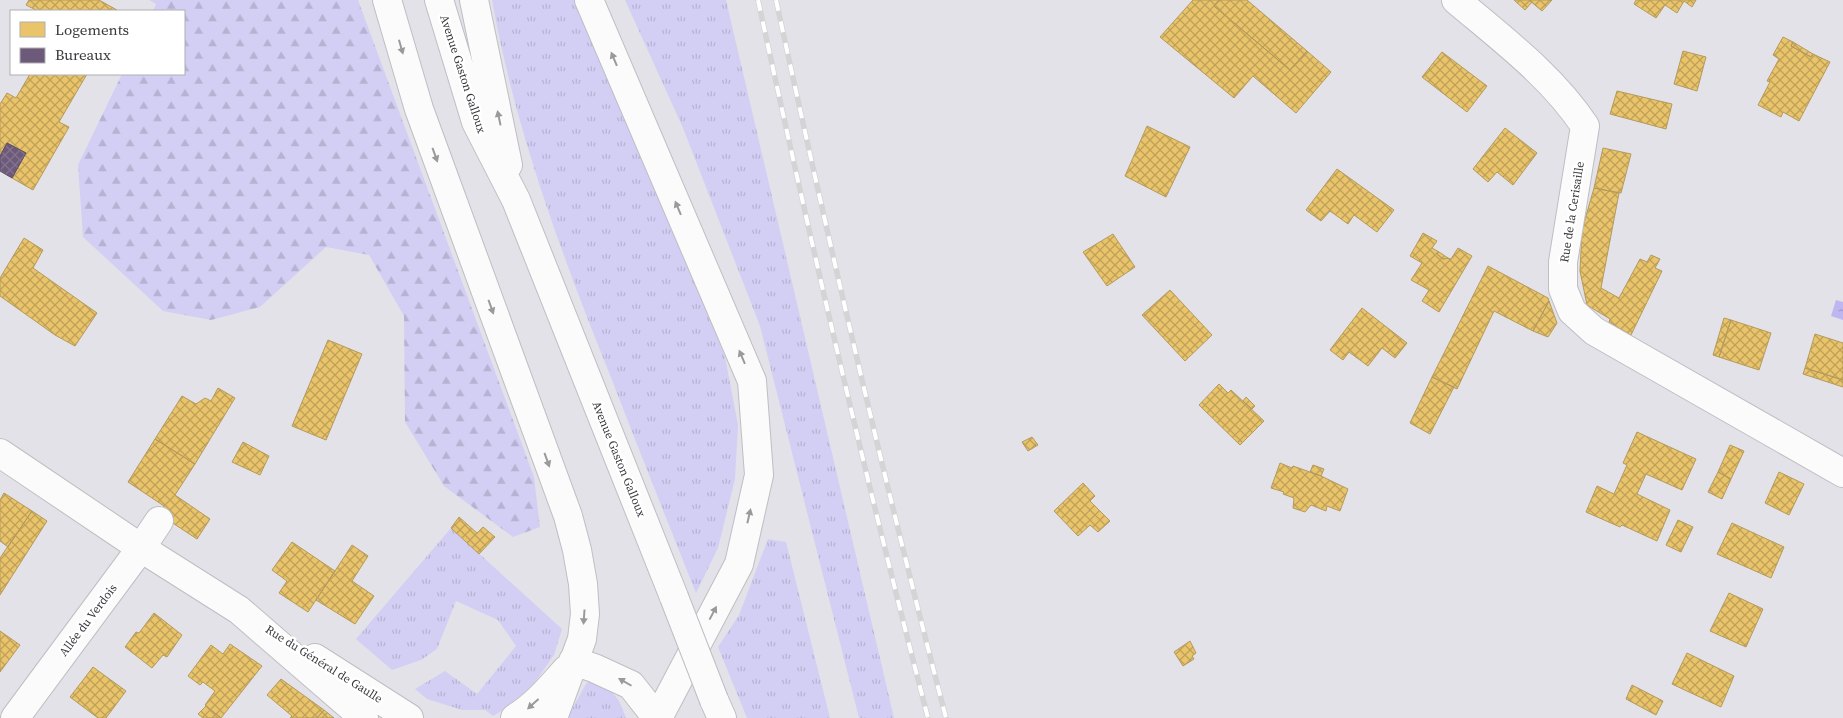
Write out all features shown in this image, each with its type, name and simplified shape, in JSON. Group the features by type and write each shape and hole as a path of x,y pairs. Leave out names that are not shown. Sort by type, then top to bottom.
{"main road":[{"path":"387,0 419,109 568,516 577,550 583,584 585,614 582,639 553,718"},
{"name":"Avenue Gaston Galloux","path":"439,0 476,122 516,200 718,709"},
{"name":"Avenue Gaston Galloux","path":"474,0 516,200"},
{"path":"573,661 632,685 657,718 739,564 759,475 752,381 589,0"},
{"name":"Rue de la Cerisaille","path":"1456,0 1535,68 1571,104 1585,126 1563,262 1563,289 1572,311 1594,331 1843,473"},
{"path":"0,453 141,548 239,610 364,718"},
{"name":"Allée du Verdois","path":"15,718 159,521"},
{"name":"Rue du Général de Gaulle","path":"239,610 409,718"},
{"path":"515,718 550,688 573,661"},
{"path":"320,680 362,700 385,718"}],"green space":[{"path":"149,0 358,0 534,477 540,527 513,537 444,486 405,422 404,316 369,255 326,247 260,307 211,320 163,311 83,237 78,165 122,75 185,75 185,10 153,10 156,4"},
{"path":"492,0 577,0 688,261 725,357 738,425 735,479 718,548 696,593 557,237 513,96"},
{"path":"625,0 726,0 894,718 859,718 760,326 683,128"},
{"path":"451,528 562,629 554,655 524,698 493,716 485,710 462,710 427,699 415,689 445,671 477,694 516,646 498,620 456,601 437,649 421,660 392,670 356,639"},
{"path":"768,539 786,542 830,718 747,718 718,647 739,615"},
{"path":"590,680 614,694 626,718 567,718"}],"water":[{"path":"1836,300 1843,302 1843,320 1831,316"}],"building: Logements":[{"path":"29,0 99,0 117,10 36,10 26,5"},
{"path":"1193,0 1219,0 1214,6 1290,70 1307,51 1331,72 1296,113 1253,76 1234,98 1160,37"},
{"path":"1219,0 1247,0 1307,51 1290,70 1214,6"},
{"path":"1514,0 1529,0 1532,2 1525,10"},
{"path":"1529,0 1552,0 1542,11"},
{"path":"1636,0 1696,0 1692,7 1684,1 1677,13 1665,5 1656,18 1634,4"},
{"path":"1783,37 1793,42 1791,46 1811,57 1813,54 1830,62 1799,121 1783,112 1781,117 1758,105 1770,82 1767,81 1779,59 1773,55"},
{"path":"1793,42 1813,54 1811,57 1791,46"},
{"path":"1683,51 1706,57 1697,91 1674,84"},
{"path":"1442,52 1487,86 1467,112 1422,77"},
{"path":"29,75 86,75 59,122 69,127 33,190 12,178 26,153 7,143 0,156 0,104 7,93 16,98"},
{"path":"1617,91 1672,104 1666,129 1610,114"},
{"path":"1147,126 1190,147 1166,197 1125,176"},
{"path":"1505,128 1537,153 1513,185 1497,172 1488,182 1473,169"},
{"path":"1603,148 1631,154 1621,193 1594,188"},
{"path":"1337,169 1394,210 1377,232 1354,215 1348,224 1330,211 1321,221 1306,210"},
{"path":"1594,188 1619,193 1601,288 1619,298 1640,259 1647,262 1651,255 1660,259 1655,268 1662,271 1631,335 1609,322 1610,319 1587,305 1580,271 1582,230"},
{"path":"1423,233 1437,241 1432,248 1439,252 1437,254 1443,259 1451,259 1458,248 1472,256 1439,312 1422,301 1429,290 1411,280 1422,263 1410,256"},
{"path":"1113,234 1135,267 1107,286 1083,252"},
{"path":"24,238 43,250 33,268 97,313 75,346 55,335 0,296 0,278"},
{"path":"1439,252 1448,258 1443,259 1437,254"},
{"path":"1488,266 1548,298 1549,301 1533,331 1494,311 1457,389 1432,377"},
{"path":"1170,290 1212,335 1185,361 1142,315"},
{"path":"1549,301 1557,323 1548,337 1533,331"},
{"path":"1362,308 1407,343 1395,358 1382,348 1368,366 1349,352 1343,360 1330,350"},
{"path":"1724,318 1731,320 1719,357 1713,355"},
{"path":"1731,320 1771,333 1759,370 1719,357"},
{"path":"1815,334 1843,343 1843,380 1805,368"},
{"path":"328,340 362,354 326,440 292,426"},
{"path":"1805,368 1843,380 1843,387 1803,374"},
{"path":"1432,377 1454,387 1430,434 1410,423"},
{"path":"1219,384 1228,393 1231,390 1264,421 1240,445 1199,405"},
{"path":"218,388 235,398 195,464 155,439 182,396 196,404 205,398 211,401"},
{"path":"1246,397 1255,406 1252,409 1243,401"},
{"path":"1637,432 1696,459 1682,490 1646,474 1637,494 1670,510 1657,541 1622,525 1620,527 1586,512 1597,486 1614,494 1627,465 1623,463"},
{"path":"1032,437 1038,445 1028,451 1022,442"},
{"path":"155,439 195,464 175,495 210,519 197,539 159,514 164,506 128,482"},
{"path":"243,442 269,456 260,475 232,462"},
{"path":"1730,445 1744,451 1731,479 1718,472"},
{"path":"1280,463 1321,476 1348,489 1340,511 1327,506 1326,511 1311,505 1305,512 1293,508 1294,498 1283,494 1284,492 1271,488"},
{"path":"1313,465 1324,469 1321,476 1310,472"},
{"path":"1718,472 1731,479 1722,499 1708,492"},
{"path":"1779,472 1804,484 1789,515 1765,503"},
{"path":"1083,483 1095,496 1090,501 1110,521 1098,532 1090,525 1078,536 1054,511"},
{"path":"4,493 32,511 8,547 0,541 0,500"},
{"path":"32,511 47,521 0,595 0,558"},
{"path":"459,517 477,533 483,527 495,537 479,554 451,528"},
{"path":"1678,520 1693,527 1681,552 1666,545"},
{"path":"1732,523 1784,547 1771,578 1717,554"},
{"path":"292,542 335,571 308,612 279,593 287,581 272,570"},
{"path":"352,545 368,556 352,581 374,596 355,624 316,600"},
{"path":"1729,593 1763,609 1746,647 1710,631"},
{"path":"154,613 182,635 167,657 163,655 152,668 125,647 136,632 139,633"},
{"path":"0,631 20,645 0,672"},
{"path":"1190,641 1196,653 1192,656 1194,659 1183,666 1174,652"},
{"path":"230,644 262,666 221,718 205,705 215,691 203,682 200,685 188,676 211,645 223,654"},
{"path":"1687,653 1734,676 1721,707 1672,684"},
{"path":"93,667 126,691 106,718 98,718 70,697"},
{"path":"281,679 324,710 317,718 290,718 292,716 267,695"},
{"path":"1632,685 1663,701 1656,715 1626,699"},
{"path":"206,706 221,718 203,718 198,714"},
{"path":"324,710 334,718 317,718"}],"building: Bureaux":[{"path":"7,143 26,153 12,178 0,171 0,156"}],"railway":[{"path":"758,0 839,360 928,718"},
{"path":"776,0 857,360 946,718"}]}
